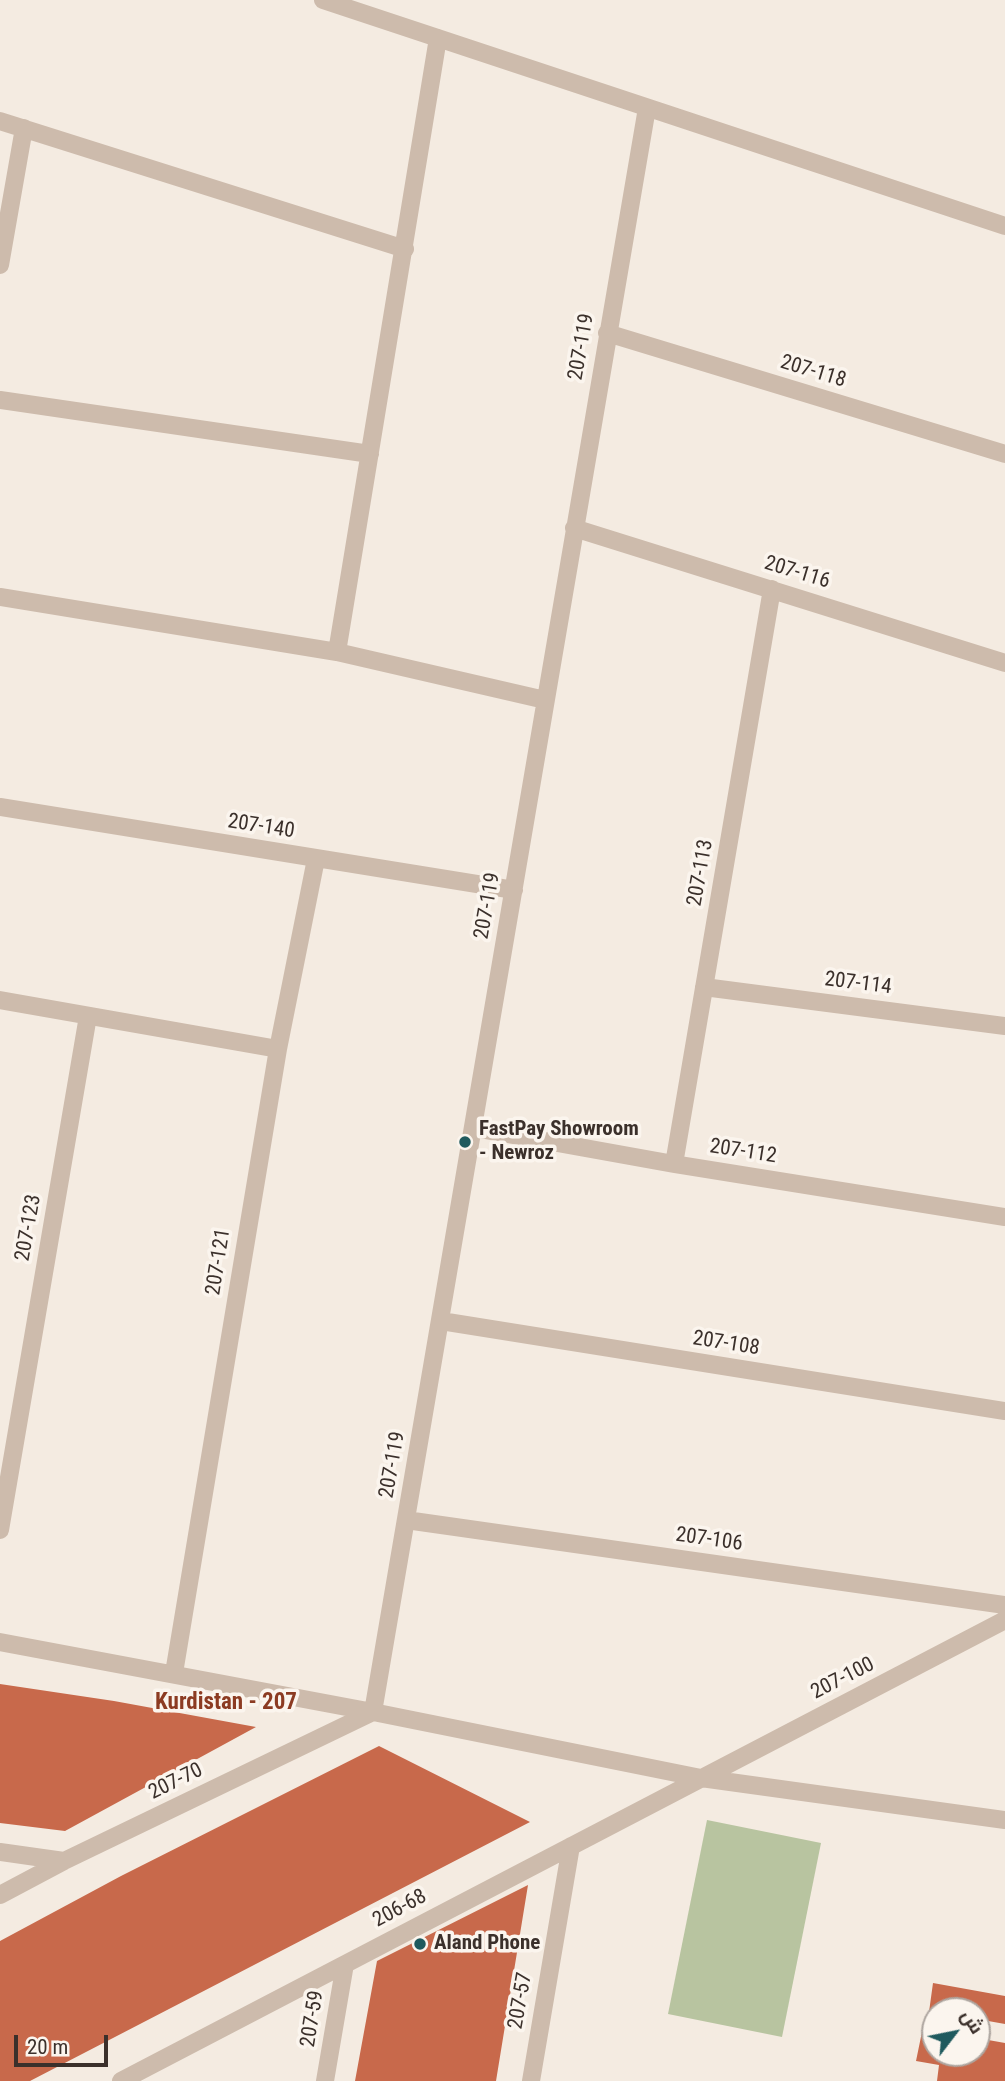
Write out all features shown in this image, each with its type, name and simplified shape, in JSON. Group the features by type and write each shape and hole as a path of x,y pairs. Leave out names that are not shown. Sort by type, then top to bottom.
{"street":[{"path":"323,0 1005,226"},
{"path":"337,652 438,38"},
{"name":"207-119","path":"373,1712 647,107"},
{"path":"0,121 405,249"},
{"path":"0,265 24,128"},
{"name":"207-118","path":"607,333 1005,454"},
{"path":"0,400 370,454"},
{"name":"207-116","path":"574,528 1005,663"},
{"name":"207-113","path":"674,1164 772,589"},
{"path":"0,597 337,652 545,700"},
{"name":"207-140","path":"0,807 514,890"},
{"name":"207-121","path":"174,1673 278,1049 316,859"},
{"name":"207-114","path":"704,987 1005,1026"},
{"path":"0,1000 278,1049"},
{"name":"207-123","path":"0,1530 8,1432 88,1016"},
{"name":"207-112","path":"474,1128 674,1164 1005,1217"},
{"name":"207-108","path":"441,1321 1005,1411"},
{"name":"207-106","path":"406,1520 1005,1605"},
{"name":"207-100","path":"701,1778 1005,1620"},
{"path":"0,1642 174,1673 701,1778 1005,1820"},
{"name":"207-70","path":"0,1895 64,1861 373,1712"},
{"name":"206-68","path":"123,2080 701,1778"},
{"name":"207-57","path":"531,2081 571,1846"},
{"path":"0,1852 64,1861"},
{"name":"207-59","path":"325,2081 345,1964"}],"green space":[{"path":"707,1820 821,1843 782,2037 668,2014"}],"building":[{"path":"0,1684 114,1701 256,1727 65,1831 0,1823"},
{"path":"379,1746 530,1822 30,2081 0,2081 0,1941 121,1876"},
{"path":"528,1885 496,2081 355,2081 377,1961"},
{"path":"933,1983 1005,1996 1005,2024 991,2022 991,1997 931,1997"},
{"path":"921,2037 921,2062 916,2061"},
{"path":"991,2040 1005,2043 1005,2081 937,2081 939,2067 991,2067"}],"place":[{"name":"FastPay Showroom - Newroz","path":"465,1142"},
{"name":"Aland Phone","path":"420,1944"}],"district":[{"name":"Kurdistan - 207","path":"226,1703"}]}
